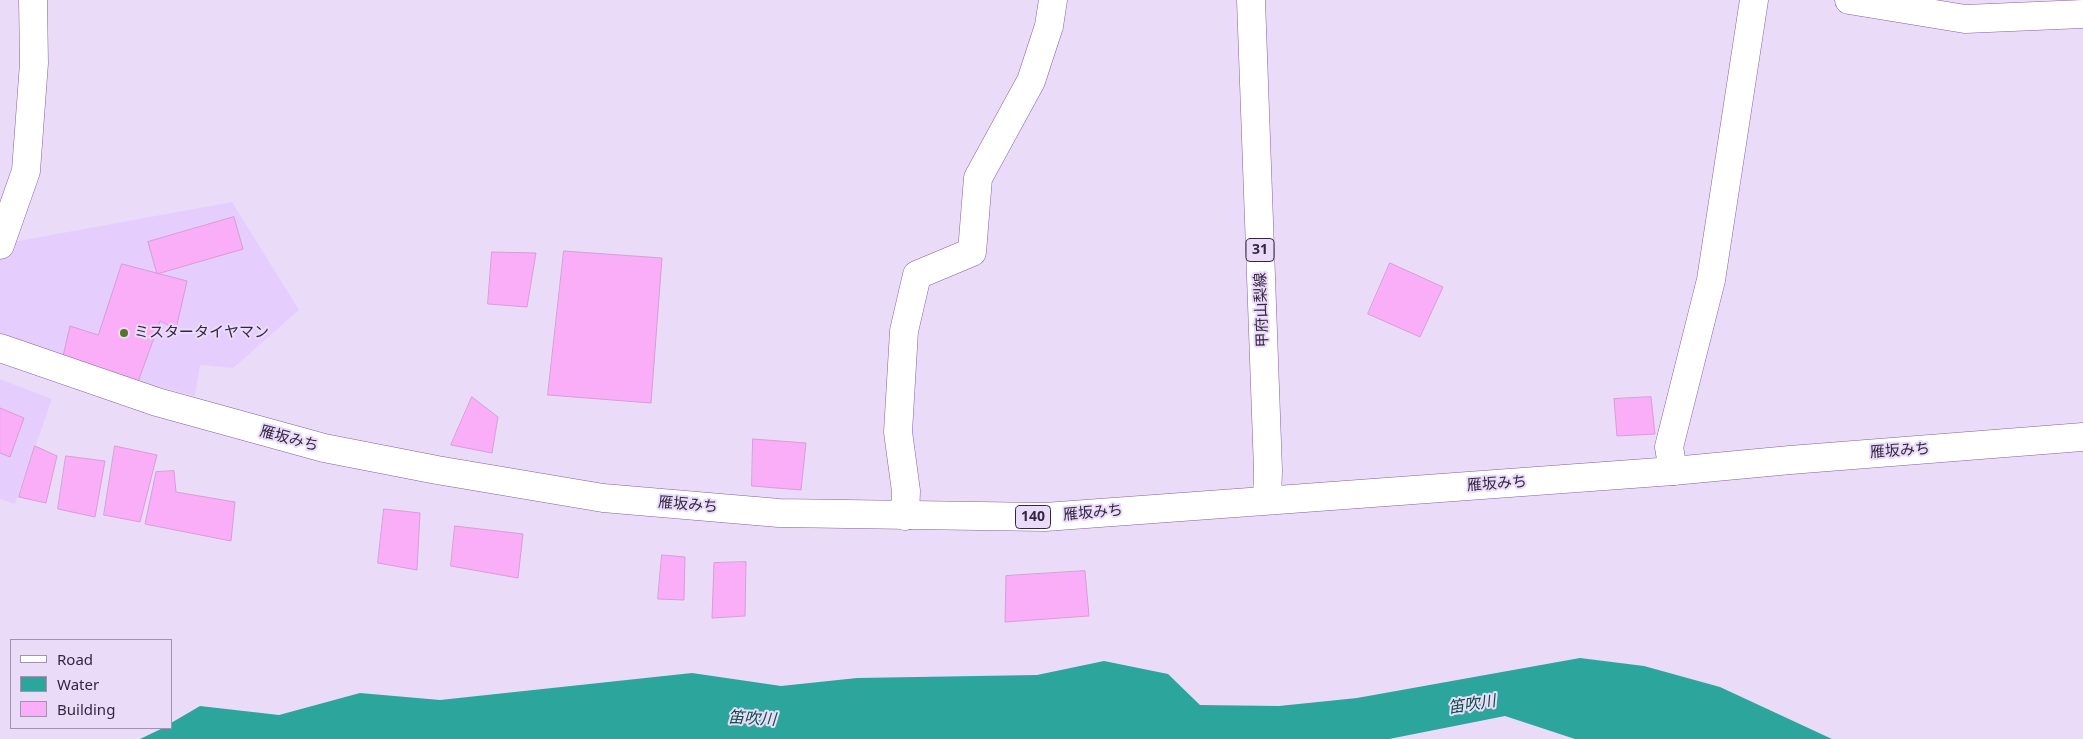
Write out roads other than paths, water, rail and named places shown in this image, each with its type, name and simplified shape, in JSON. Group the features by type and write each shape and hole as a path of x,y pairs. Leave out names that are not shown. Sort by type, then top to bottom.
{"main road":[{"path":"0,246 26,170 34,63 33,0"},
{"path":"905,516 906,491 898,432 904,331 917,275 972,252 978,178 1031,81 1049,26 1053,0"},
{"name":"甲府山梨線","path":"1251,0 1268,450 1268,500"},
{"path":"1673,472 1669,447 1712,280 1754,0"},
{"path":"1849,0 1965,19 2083,14"},
{"name":"雁坂みち","path":"0,348 59,370 175,407 324,448 437,470 603,498 779,513 1045,517 1673,472 1790,460 2083,437"}],"water":[{"name":"笛吹川","path":"1580,658 1644,666 1720,687 1832,739 1575,739 1505,716 1389,739 140,739 161,729 172,729 172,722 200,706 279,715 360,693 440,700 692,673 781,686 857,678 1037,675 1104,661 1168,674 1200,705 1279,706 1357,698"}],"place":[{"name":"ミスタータイヤマン","path":"124,333"}]}
